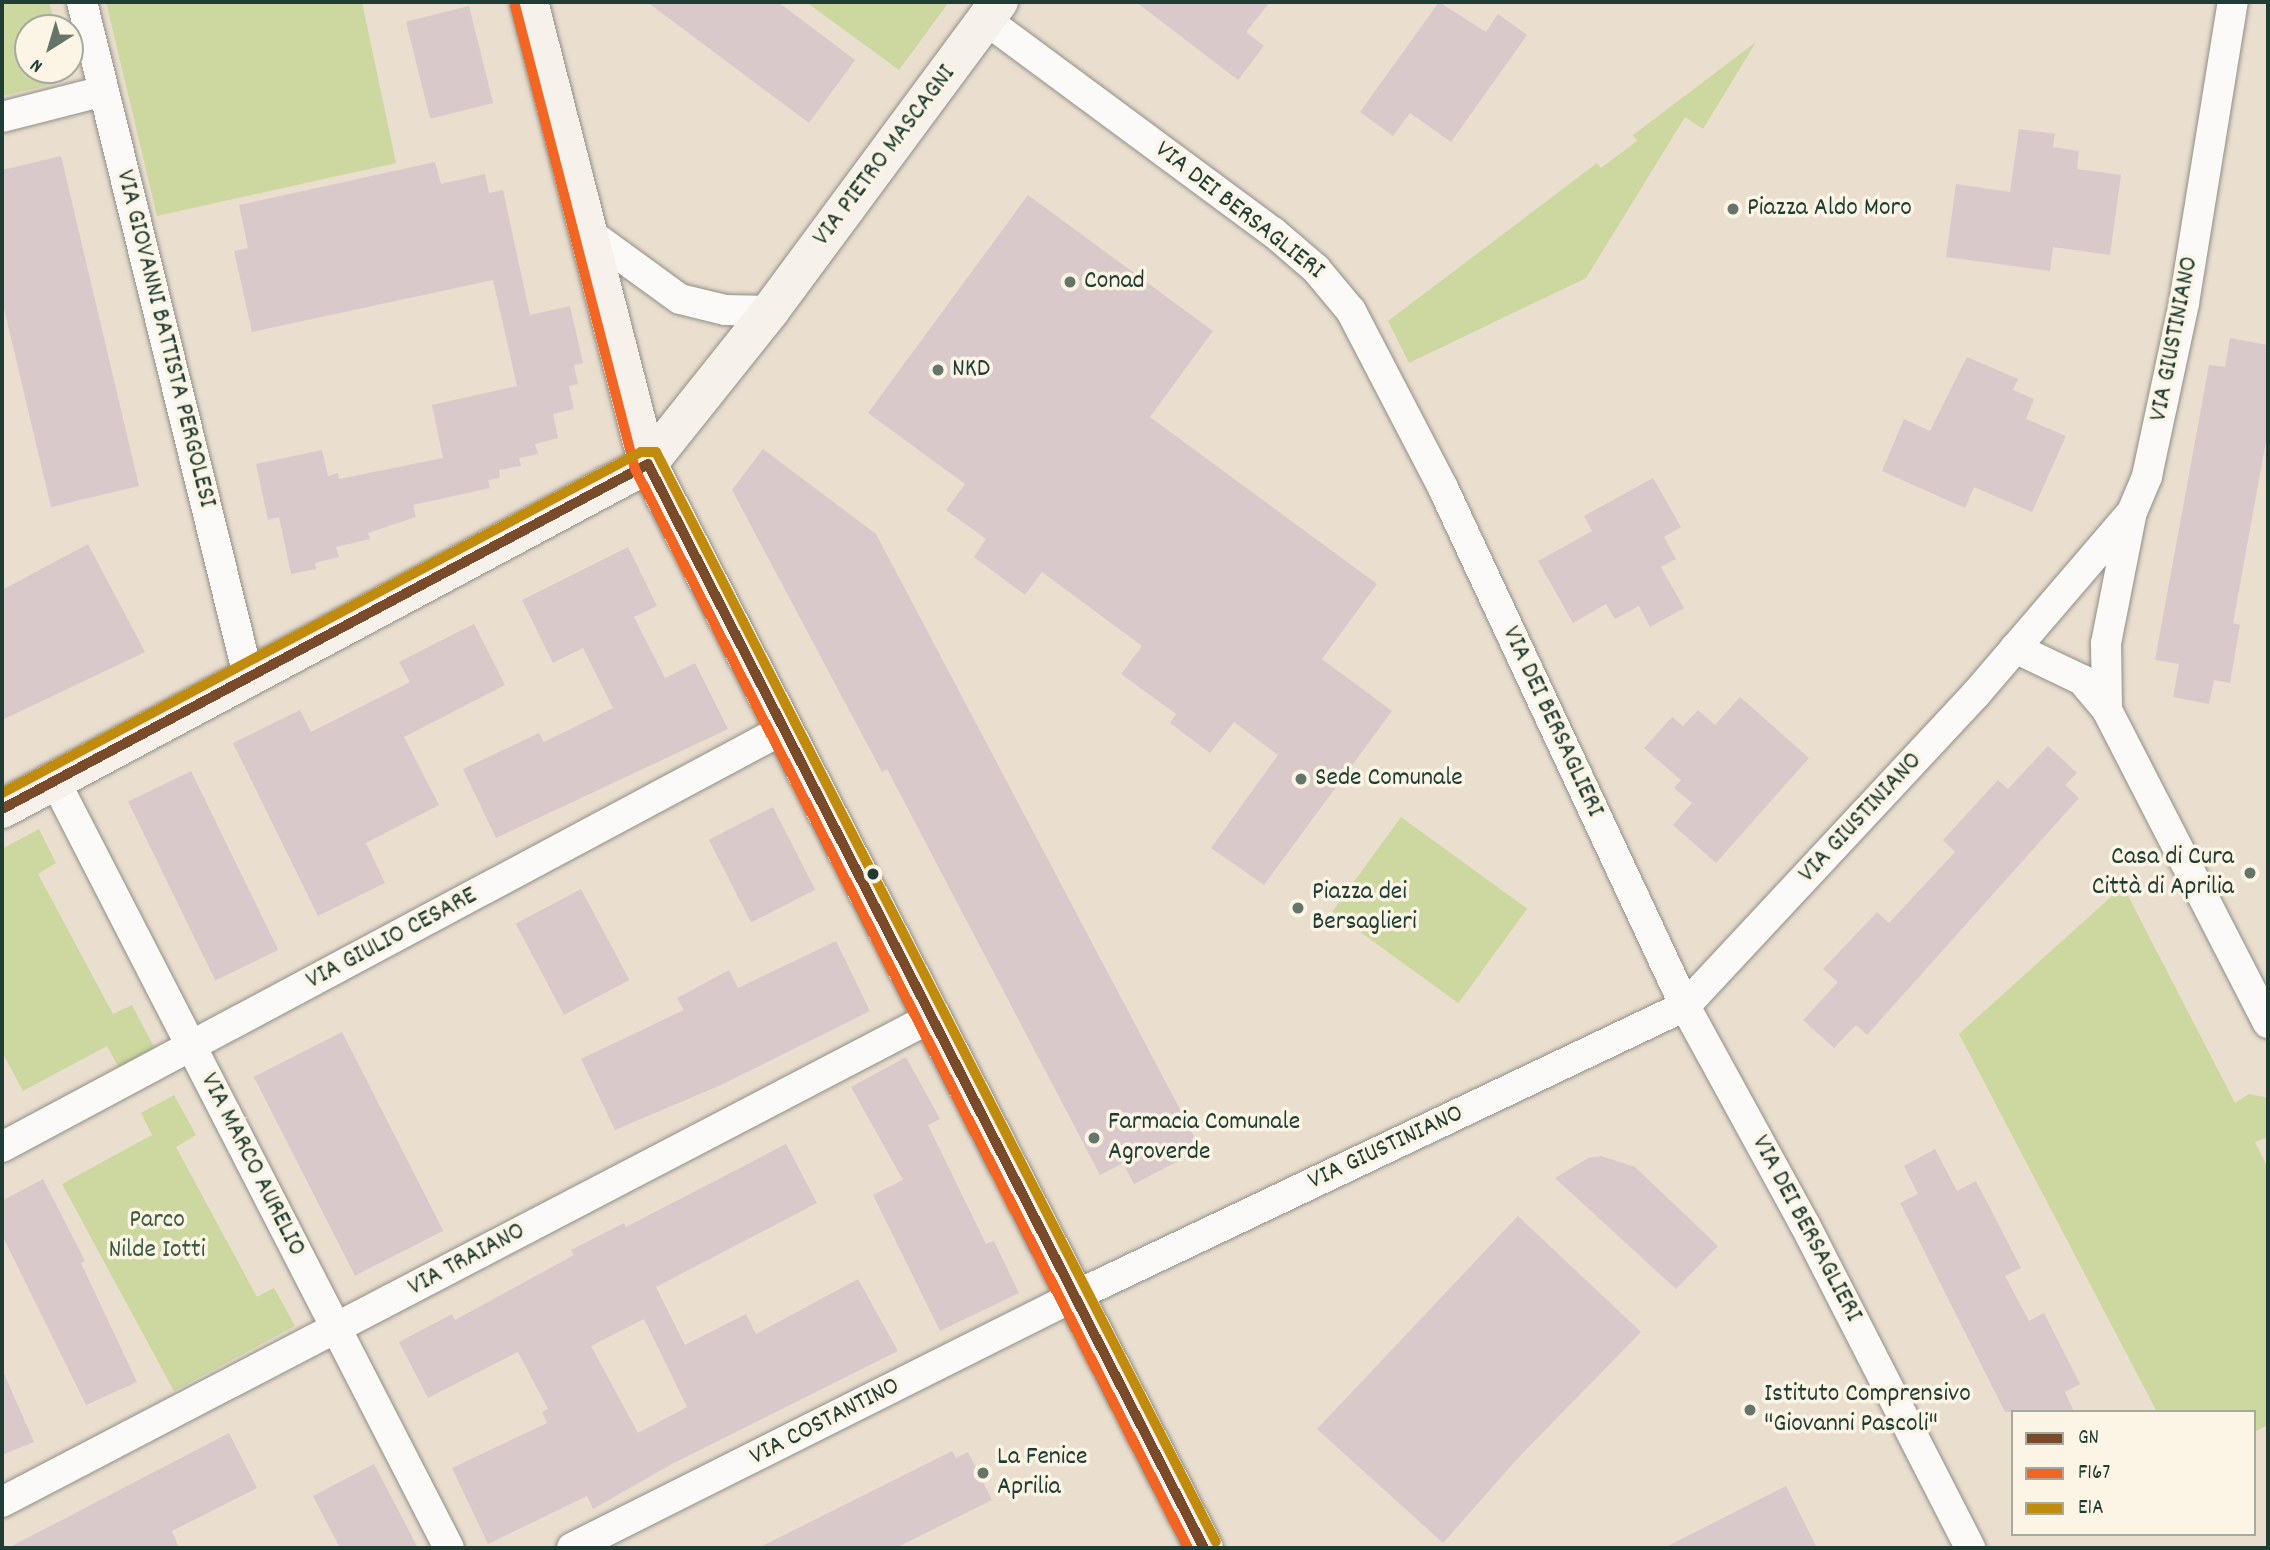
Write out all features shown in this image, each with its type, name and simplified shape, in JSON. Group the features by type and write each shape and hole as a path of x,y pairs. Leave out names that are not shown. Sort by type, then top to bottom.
{"street":[{"name":"VIA GIOVANNI BATTISTA PERGOLESI","path":"82,2 248,676"},
{"path":"529,2 648,464 782,730 1077,1295 1204,1548"},
{"name":"VIA GIUSTINIANO","path":"1077,1295 1685,1006 2015,648 2132,512 2147,476 2184,303 2233,2"},
{"name":"VIA PIETRO MASCAGNI","path":"648,464 770,311 993,11"},
{"name":"VIA DEI BERSAGLIERI","path":"993,11 1281,238 1329,282 1351,311 1443,488 1685,1006 1805,1225 1970,1548"},
{"path":"2,117 104,91"},
{"path":"589,233 680,299 725,310 770,311"},
{"path":"2,809 648,464"},
{"path":"2107,710 2106,643 2132,512"},
{"path":"2015,648 2082,680 2107,710 2268,1023"},
{"name":"VIA GIULIO CESARE","path":"2,1147 782,730"},
{"name":"VIA MARCO AURELIO","path":"55,781 449,1548"},
{"name":"VIA TRAIANO","path":"2,1502 932,1017"},
{"name":"VIA COSTANTINO","path":"572,1548 1077,1295"}],"green space":[{"path":"2,2 49,2 52,14 14,14 14,84 54,84 2,96"},
{"path":"106,2 362,2 396,163 157,216"},
{"path":"806,2 949,2 899,70"},
{"path":"1756,42 1703,129 1685,117 1586,278 1409,363 1388,321 1597,163 1601,168 1637,141 1633,135"},
{"path":"1401,817 1527,909 1458,1003 1332,912"},
{"path":"39,829 56,863 38,874 113,1014 132,1005 155,1049 119,1068 107,1046 23,1091 2,1052 2,849"},
{"path":"2123,886 2235,1103 2249,1094 2268,1098 2268,1137 2255,1142 2268,1168 2268,1425 2256,1431 2256,1410 2156,1410 1959,1034"},
{"name":"Parco Nilde Iotti","path":"174,1095 196,1135 176,1147 257,1297 274,1288 295,1326 174,1391 62,1184 152,1135 141,1113"}],"building":[{"path":"647,2 778,2 855,60 809,123"},
{"path":"1136,2 1270,2 1246,32 1264,46 1238,80"},
{"path":"1439,2 1486,32 1498,14 1527,35 1451,142 1410,113 1393,136 1360,112"},
{"path":"469,6 493,103 430,119 406,22"},
{"path":"2019,129 2055,134 2053,147 2079,151 2077,169 2121,175 2110,255 2053,247 2050,271 1946,257 1956,184 2010,192"},
{"path":"61,156 139,486 51,507 2,300 2,170"},
{"path":"435,162 441,184 485,174 489,193 503,190 530,315 570,306 583,363 574,365 578,384 569,386 574,409 553,414 558,438 535,444 538,454 519,458 521,466 499,470 500,478 488,480 490,488 413,505 416,517 368,533 370,539 336,547 339,557 315,563 316,569 291,574 279,517 268,520 256,464 322,450 328,476 338,473 339,479 443,458 432,405 517,386 493,280 252,332 234,251 248,248 239,205"},
{"path":"1028,195 1213,331 1150,417 1377,584 1322,659 1392,711 1264,885 1211,848 1278,755 1234,722 1210,753 1170,723 1176,714 1121,674 1142,646 1042,572 1025,595 974,557 986,539 946,510 965,484 868,413"},
{"path":"2230,338 2268,345 2268,430 2233,623 2240,625 2230,683 2214,680 2209,704 2173,697 2179,664 2155,660 2209,365 2225,367"},
{"path":"1967,357 2018,379 2013,390 2034,399 2026,419 2066,436 2032,512 1974,487 1965,508 1882,471 1904,419 1930,431"},
{"path":"763,449 876,534 1201,1149 1134,1184 1123,1163 1100,1175 887,769 882,772 732,490"},
{"path":"1653,478 1681,527 1664,537 1676,559 1661,567 1684,608 1650,627 1639,606 1615,619 1606,604 1573,623 1538,561 1592,531 1584,516"},
{"path":"88,544 145,652 2,720 2,590"},
{"path":"628,547 657,606 634,617 665,678 695,663 728,729 496,838 463,769 539,733 544,742 613,708 583,648 553,663 522,600"},
{"path":"474,624 505,685 404,737 439,805 366,843 385,883 318,916 233,743 300,710 311,732 410,682 399,662"},
{"path":"1740,697 1809,758 1716,863 1673,825 1692,803 1674,788 1681,780 1644,748 1672,717 1683,726 1698,710 1715,725"},
{"path":"2048,746 2077,773 2065,785 2079,798 1867,1035 1856,1025 1834,1048 1803,1020 1838,982 1823,969 1877,912 1889,923 1955,852 1943,840 1998,780 2008,789"},
{"path":"191,771 278,950 215,981 128,802"},
{"path":"773,807 815,890 751,923 709,840"},
{"path":"581,889 629,980 564,1015 516,924"},
{"path":"836,941 870,1011 723,1084 615,1130 581,1059 684,1010 677,998 729,970 738,988"},
{"path":"342,1032 443,1231 355,1276 254,1077"},
{"path":"906,1057 940,1119 928,1125 986,1244 994,1241 1019,1293 940,1331 873,1195 903,1180 851,1087"},
{"path":"786,1144 817,1203 656,1287 685,1345 746,1314 756,1334 858,1279 898,1351 670,1465 593,1509 587,1496 488,1544 452,1468 547,1423 542,1412 548,1409 518,1352 428,1398 399,1342 452,1314 455,1320 574,1255 571,1250 624,1223 626,1227","holes":["644,1319 687,1407 638,1433 591,1346"]},
{"path":"1935,1149 1957,1191 1976,1181 2021,1268 2005,1276 2029,1321 2044,1313 2080,1384 2065,1392 2073,1410 2005,1412 1900,1203 1918,1194 1904,1166"},
{"path":"1601,1156 1635,1167 1718,1246 1676,1289 1555,1178 1588,1158"},
{"path":"43,1179 85,1261 81,1263 137,1382 86,1405 2,1235 2,1201"},
{"path":"1518,1216 1641,1332 1518,1458 1443,1543 1317,1429"},
{"path":"2,1369 34,1442 2,1455"},
{"path":"229,1433 257,1488 172,1531 179,1548 8,1548"},
{"path":"952,1451 956,1458 968,1452 992,1500 896,1548 758,1548"},
{"path":"374,1464 418,1548 340,1548 313,1496"},
{"path":"1786,1486 1817,1548 1664,1548"}],"transit line":[{"name":"F167","path":"515,5 635,469 1188,1548"},
{"name":"E1A","path":"2,793 641,452 656,452 1216,1542"},
{"name":"GN","path":"648,464 1204,1548"},
{"name":"GN","path":"2,809 648,464"}],"place":[{"name":"Piazza Aldo Moro","path":"1733,209"},
{"name":"Conad","path":"1070,282"},
{"name":"NKD","path":"938,370"},
{"name":"Sede Comunale","path":"1301,779"},
{"name":"Casa di Cura Città di Aprilia","path":"2250,873"},
{"name":"Piazza dei Bersaglieri","path":"1298,908"},
{"name":"Farmacia Comunale Agroverde","path":"1094,1138"},
{"name":"Istituto Comprensivo \"Giovanni Pascoli\"","path":"1750,1410"},
{"name":"La Fenice Aprilia","path":"983,1473"}]}
